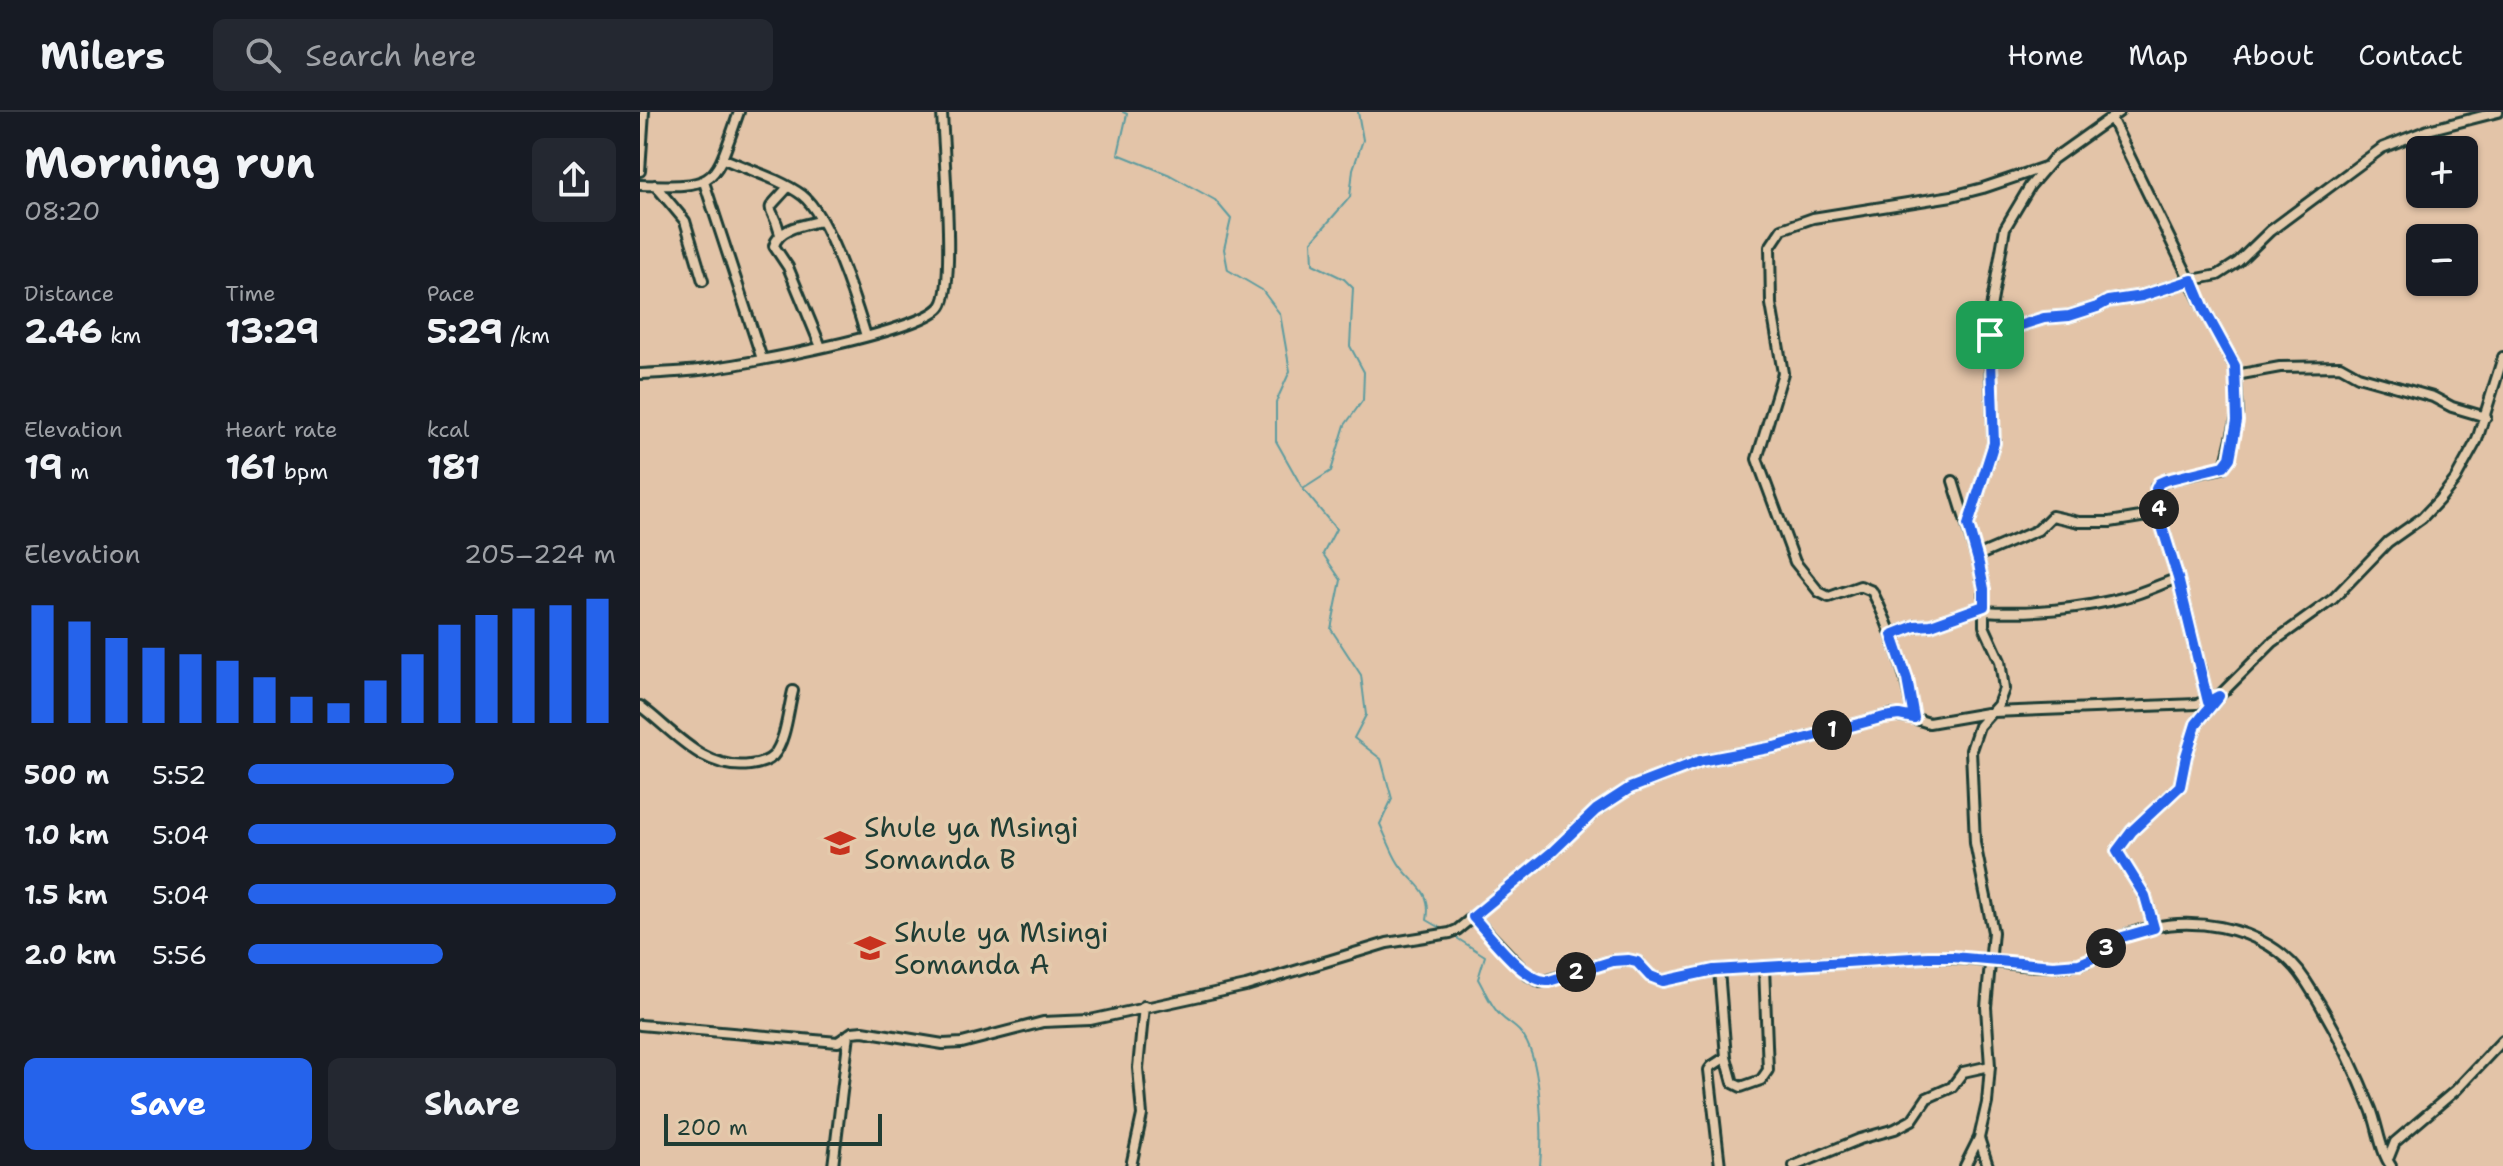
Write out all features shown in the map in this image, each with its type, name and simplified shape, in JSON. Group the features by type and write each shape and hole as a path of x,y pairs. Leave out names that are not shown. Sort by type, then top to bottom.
{"street":[{"path":"640,171 644,112"},
{"path":"640,185 690,186 704,182 724,159 739,112"},
{"path":"640,374 705,369 821,347 920,319 942,305 947,275 942,112"},
{"path":"1990,335 2227,271 2270,231 2382,148 2428,130 2498,112"},
{"path":"1968,525 1994,443 1991,308 2005,228 2045,167 2066,148 2115,115 2205,311 2235,366 2238,413 2230,458 2222,468 2161,481 2156,489 2159,514 2208,702"},
{"path":"724,159 805,197 840,262 866,336"},
{"path":"1914,718 1907,679 1872,591 1854,586 1829,597 1819,592 1795,562 1788,536 1759,469 1758,451 1783,373 1771,304 1770,247 1782,229 1791,224 1952,196 2045,167"},
{"path":"704,182 762,359"},
{"path":"655,185 685,221 703,281"},
{"path":"780,234 769,209 770,204 788,187"},
{"path":"820,221 780,234 775,240 775,252 788,267 821,347"},
{"path":"2154,928 2145,896 2117,851 2132,831 2180,786 2196,724 2219,696 2273,642 2333,599 2395,536 2430,510 2464,466 2486,417 2503,357"},
{"path":"2236,375 2280,367 2340,366 2358,376 2433,397 2452,407 2486,417"},
{"path":"1953,481 1977,556 1984,589 1984,626 1997,652 2003,678 2002,697 1979,726 1971,750 1975,843 1992,917 1986,1007 1990,1066 1987,1103 1979,1138 1965,1166"},
{"path":"1977,556 2035,531 2052,516 2079,522 2110,522 2159,514"},
{"path":"1892,635 1984,608 2014,614 2083,605 2126,597 2178,578"},
{"path":"640,706 701,755 725,765 746,766 773,756 780,743 793,691"},
{"path":"640,1025 838,1042 849,1034 863,1031 950,1044 1043,1022 1090,1020 1246,986 1387,943 1450,933 1552,852 1596,810 1630,788 1700,761 1774,747 1899,715 1929,723 1993,712 2073,711 2208,702 2219,696"},
{"path":"1473,917 1528,975 1541,982 1613,961 1628,960 1637,962 1650,976 1663,981 1694,972 1928,957 2053,966 2079,964 2119,938 2154,928 2205,923 2254,937 2284,953 2305,979 2354,1065 2375,1119 2388,1165"},
{"path":"1719,970 1726,1057 1733,1083 1737,1086 1761,1080 1768,1072 1764,967"},
{"path":"1131,1166 1142,1115 1138,1068 1144,1006"},
{"path":"833,1166 849,1034"},
{"path":"2388,1165 2390,1150 2395,1142 2462,1084 2503,1040"},
{"path":"1720,1166 1709,1070 1726,1057"},
{"path":"1794,1166 1860,1139 1895,1129 1912,1120 1927,1098 1952,1087 1963,1072 1990,1066"},
{"path":"1979,1138 1988,1166"}],"waterway":[{"path":"1123,112 1127,114 1118,154 1170,175 1215,200 1231,219 1224,249 1228,270 1262,290 1280,314 1290,371 1276,402 1276,441 1303,489"},
{"path":"1358,112 1363,140 1353,169 1350,197 1312,241 1313,264 1344,279 1353,288 1350,346 1364,372 1363,400 1345,425 1331,471 1303,489 1336,529 1323,554 1341,580 1331,629 1361,675 1366,715 1354,738 1381,759 1392,799 1380,824 1401,867 1427,900 1427,920 1446,931"},
{"path":"1452,935 1485,956 1478,979 1494,1008 1527,1043 1537,1077 1540,1166"}],"place":[{"name":"Shule ya Msingi Somanda B","path":"840,843"},
{"name":"Shule ya Msingi Somanda A","path":"870,948"}],"route":[{"path":"2192,280 2235,366 2238,413 2230,458 2222,468 2185,474 2161,481 2156,487 2159,517 2178,578 2208,702 2219,696 2196,724 2180,786 2151,811 2117,851 2145,896 2154,928 2119,938 2079,964 2053,966 1928,957 1714,970 1663,981 1650,976 1637,962 1628,960 1613,961 1549,981 1536,981 1473,917 1552,852 1607,801 1630,788 1700,761 1774,747 1884,717 1899,715 1914,718 1907,679 1892,635 1984,606 1984,589 1968,525 1994,443 1990,335 2044,318 2069,316 2108,301 2142,296 2192,280"}]}
